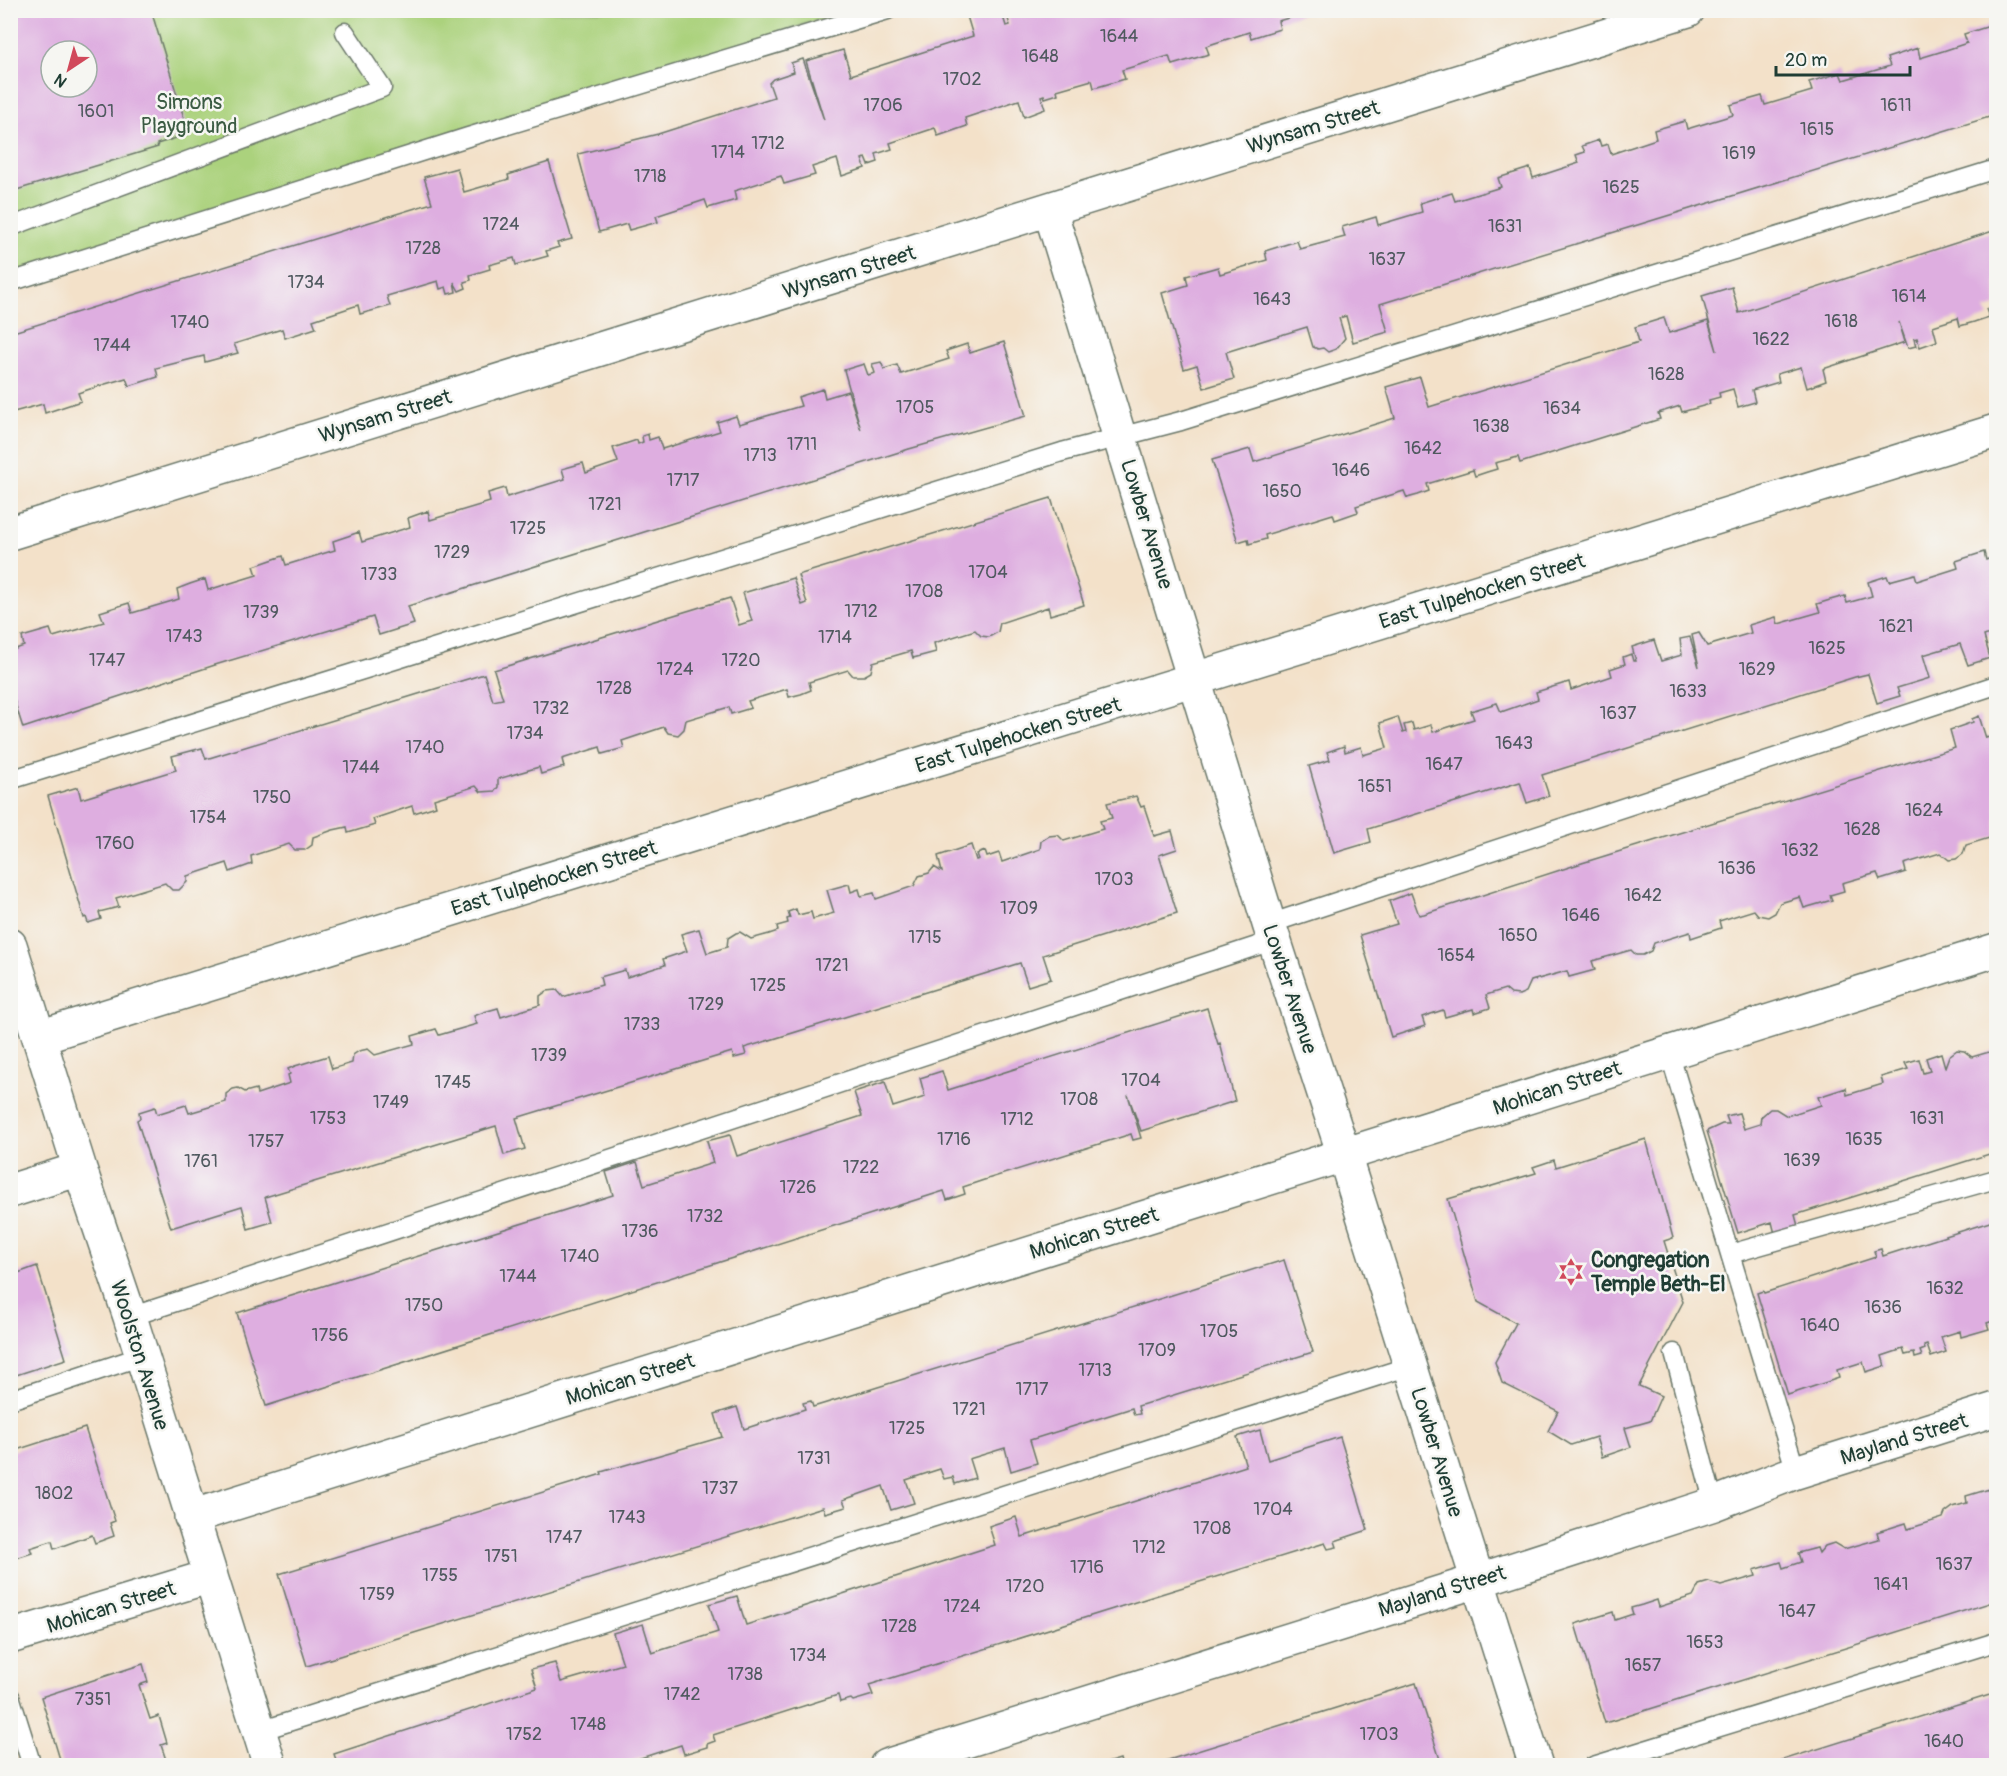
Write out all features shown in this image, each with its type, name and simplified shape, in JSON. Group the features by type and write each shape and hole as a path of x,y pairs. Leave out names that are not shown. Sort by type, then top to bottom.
{"street":[{"name":"Wynsam Street","path":"10,532 1688,10"},
{"name":"Lowber Avenue","path":"1050,210 1272,932 1536,1766"},
{"name":"East Tulpehocken Street","path":"39,1037 1996,431"},
{"name":"Mohican Street","path":"191,1517 1996,950"},
{"name":"Woolston Avenue","path":"12,958 142,1356 270,1766"},
{"path":"10,1191 80,1169"},
{"name":"Mayland Street","path":"886,1766 1477,1581 1714,1504 1796,1472 1996,1410"},
{"name":"Mohican Street","path":"10,1637 211,1576"}],"lane":[{"path":"10,282 468,137 888,10"},
{"path":"10,227 382,88 345,32"},
{"path":"10,780 1040,459 1181,421 1996,169"},
{"path":"129,1317 1272,932 1996,685"},
{"path":"1669,1052 1796,1472"},
{"path":"1730,1254 1996,1179"},
{"path":"1674,1353 1714,1504"},
{"path":"10,1400 142,1356"},
{"path":"260,1731 1410,1366"},
{"path":"1593,1766 1996,1642"},
{"path":"10,1696 32,1766"}],"green space":[{"name":"Simons Playground","path":"11,11 848,11 11,279"}],"building":[{"path":"10,10 151,10 189,134 157,144 158,147 10,192"},
{"path":"972,10 1001,10 1006,26 1010,25 1005,10 1041,10 1042,15 1056,10 1313,11 1278,21 1280,29 1251,38 1249,32 1206,46 1209,54 1172,65 1169,56 1122,70 1125,79 1094,88 1092,80 1057,90 1058,94 1045,98 1044,95 1041,96 1045,109 1024,117 1019,100 965,118 967,126 938,136 935,128 890,143 892,149 876,154 878,162 869,165 866,158 862,159 865,168 842,176 837,159 812,167 815,175 784,184 781,176 734,191 736,200 708,208 705,200 656,216 658,222 629,230 627,224 599,232 578,154 658,134 774,97 769,83 773,79 794,72 791,63 803,59 824,120 806,61 843,50 851,75 973,36 967,16"},
{"path":"1996,24 1996,115 1380,304 1388,332 1353,342 1346,316 1339,318 1345,338 1336,349 1328,352 1323,348 1313,347 1307,327 1226,352 1234,379 1204,388 1197,365 1184,369 1162,293 1188,285 1186,276 1218,267 1220,274 1267,260 1265,251 1297,241 1300,249 1345,237 1342,227 1376,217 1378,225 1422,212 1420,203 1452,193 1455,201 1501,187 1498,178 1530,168 1533,178 1579,163 1576,155 1585,152 1582,146 1599,140 1601,146 1608,144 1611,154 1656,139 1654,130 1685,121 1687,129 1733,115 1730,105 1762,96 1765,105 1812,91 1809,82 1840,73 1843,80 1890,66 1887,58 1918,48 1920,58 1943,51 1967,43 1964,34"},
{"path":"549,162 572,239 557,243 559,247 546,251 548,256 516,265 514,258 489,265 490,269 470,275 471,280 464,282 466,288 459,291 454,282 456,292 448,294 446,287 440,289 438,281 387,296 390,306 360,314 358,305 313,320 316,328 285,338 282,329 234,344 238,353 205,362 204,356 156,368 158,377 129,386 126,378 102,385 78,393 81,401 45,413 43,404 10,413 10,333 432,203 424,177 457,168 464,192 509,179 508,175"},
{"path":"1996,230 1996,306 1986,309 1989,317 1974,322 1960,326 1958,318 1933,326 1937,341 1920,347 1917,338 1914,339 1916,346 1908,348 1899,322 1905,342 1823,369 1826,381 1807,388 1801,367 1777,374 1779,382 1752,390 1755,402 1738,407 1733,389 1719,393 1720,397 1709,400 1710,404 1682,412 1680,406 1658,413 1660,419 1520,463 1518,457 1495,463 1497,469 1475,476 1473,470 1427,484 1429,491 1418,495 1407,498 1404,491 1356,506 1358,512 1335,520 1333,514 1265,535 1266,539 1249,544 1248,539 1238,542 1212,460 1250,449 1254,462 1395,418 1386,387 1420,377 1429,407 1639,342 1635,327 1664,318 1669,333 1708,321 1717,351 1702,296 1732,287 1739,313"},
{"path":"1004,342 1026,416 909,449 408,606 414,624 379,635 373,617 215,665 23,728 10,687 10,651 24,646 22,637 50,629 53,637 104,622 100,612 129,603 132,613 179,599 177,589 205,579 208,590 257,575 254,566 283,556 286,565 335,550 333,541 359,532 362,542 410,527 408,518 428,511 430,520 490,502 488,493 505,488 507,497 565,479 562,469 583,463 586,473 618,462 613,448 637,440 638,444 643,442 642,436 648,434 649,440 658,437 662,449 720,431 717,422 736,416 739,424 801,406 798,397 823,389 825,398 848,391 861,430 844,370 864,364 868,375 875,373 872,364 881,362 884,369 897,365 901,374 949,359 946,351 967,344 970,353"},
{"path":"1051,498 1084,605 1050,615 1048,607 1000,623 998,632 989,637 981,636 975,630 934,643 936,652 913,658 911,651 873,662 871,672 864,676 853,676 848,670 809,682 811,690 801,694 789,697 787,689 748,701 751,708 731,714 729,707 686,720 684,729 678,735 668,733 664,727 622,741 624,748 602,754 600,747 562,759 564,767 541,774 539,767 498,779 498,787 495,791 481,792 476,786 434,799 436,806 414,813 412,806 373,819 375,825 348,833 347,827 333,830 313,837 312,845 305,850 295,850 289,844 251,856 252,864 230,872 227,863 187,876 187,882 179,890 172,890 165,883 116,898 119,907 99,912 101,919 88,923 86,917 84,918 48,796 78,787 81,799 176,770 172,756 202,748 206,759 484,674 493,701 503,699 494,670 730,598 739,625 752,621 743,593 793,578 802,605 807,603 798,575"},
{"path":"1984,552 1986,560 1996,556 1996,632 1984,636 1990,658 1968,665 1960,644 1923,655 1930,678 1897,688 1900,696 1877,703 1868,674 1855,677 1542,775 1549,796 1527,803 1520,782 1368,829 1371,842 1334,853 1309,766 1330,760 1327,752 1344,746 1345,752 1361,747 1363,755 1387,748 1380,723 1398,717 1403,733 1406,732 1404,725 1412,723 1414,730 1431,725 1433,732 1474,719 1471,711 1497,703 1501,712 1538,699 1536,692 1569,682 1571,690 1612,676 1610,669 1625,664 1623,657 1631,654 1633,661 1636,661 1632,647 1654,640 1661,661 1682,655 1680,639 1690,637 1699,667 1692,635 1699,633 1707,646 1751,633 1749,625 1776,617 1778,624 1820,612 1817,604 1830,600 1845,596 1847,603 1872,596 1868,582 1887,576 1889,581 1915,574 1917,581 1958,568 1956,561"},
{"path":"1979,716 1986,738 1996,735 1996,836 1966,845 1963,854 1956,859 1949,860 1940,853 1904,864 1906,872 1880,880 1877,873 1842,883 1844,891 1830,895 1832,900 1804,908 1800,897 1780,903 1775,913 1768,917 1758,915 1754,910 1719,921 1721,928 1691,938 1690,932 1654,943 1651,951 1643,955 1636,955 1631,950 1592,961 1595,970 1569,977 1567,971 1531,981 1526,992 1519,995 1511,994 1505,989 1486,995 1490,1008 1474,1013 1473,1009 1445,1017 1443,1010 1422,1017 1425,1026 1391,1037 1360,935 1397,924 1389,901 1411,893 1419,915 1424,914 1955,748 1950,730 1973,722 1972,719"},
{"path":"1136,796 1141,807 1144,806 1154,836 1172,831 1177,849 1159,855 1177,913 1043,955 1051,979 1028,986 1020,963 744,1048 746,1055 734,1058 732,1052 516,1118 525,1149 504,1155 496,1126 265,1197 272,1222 248,1229 242,1206 171,1228 137,1120 140,1118 139,1112 155,1107 157,1114 186,1105 189,1113 226,1102 226,1094 238,1088 245,1092 256,1089 257,1094 290,1083 288,1069 295,1066 328,1056 332,1069 352,1063 353,1055 359,1051 368,1049 375,1055 414,1044 412,1036 436,1029 439,1035 477,1024 474,1016 484,1012 498,1008 501,1017 540,1005 540,996 547,991 557,990 563,997 602,985 600,977 625,970 627,977 665,965 663,959 687,951 681,934 699,929 707,953 727,947 728,938 736,933 740,932 751,939 769,934 778,931 777,926 788,923 787,919 790,918 788,912 796,909 798,915 811,912 813,919 834,913 827,890 849,884 851,892 859,889 861,896 874,893 876,899 914,886 919,876 929,873 934,867 942,872 938,856 971,845 976,860 979,859 977,854 985,851 987,857 999,853 1002,862 1040,849 1041,841 1049,836 1058,835 1064,841 1103,829 1100,821 1112,818 1107,803"},
{"path":"1207,1008 1218,1044 1220,1043 1235,1101 1141,1131 1128,1095 1141,1138 1133,1140 1131,1134 984,1180 963,1187 965,1194 947,1200 944,1191 266,1406 237,1313 613,1195 606,1172 637,1162 644,1185 713,1163 707,1141 730,1135 737,1156 862,1116 854,1092 885,1082 893,1107 925,1097 920,1078 942,1071 948,1090"},
{"path":"1957,1050 1964,1051 1972,1057 1996,1050 1996,1152 1795,1215 1798,1226 1775,1234 1772,1222 1738,1233 1707,1131 1722,1124 1729,1124 1726,1116 1739,1113 1744,1129 1760,1124 1761,1117 1770,1109 1776,1109 1787,1116 1821,1105 1818,1097 1846,1088 1847,1095 1883,1084 1881,1077 1908,1069 1905,1063 1919,1059 1923,1073 1930,1071 1926,1058 1941,1053 1945,1067 1949,1056"},
{"name":"Congregation Temple Beth-El","path":"1646,1139 1673,1238 1664,1241 1683,1302 1639,1386 1661,1396 1650,1421 1625,1428 1631,1447 1602,1457 1596,1437 1571,1445 1548,1431 1558,1411 1502,1383 1495,1362 1516,1323 1478,1302 1448,1199 1536,1173 1533,1167 1554,1160 1556,1167"},
{"path":"1996,1220 1996,1320 1987,1323 1989,1329 1961,1337 1960,1331 1941,1337 1946,1352 1931,1357 1927,1345 1920,1351 1922,1356 1915,1358 1914,1353 1905,1355 1903,1349 1882,1356 1885,1366 1866,1372 1863,1362 1837,1370 1839,1378 1788,1395 1757,1293 1763,1291 1764,1293 1876,1257 1874,1251 1881,1249 1883,1256"},
{"path":"1284,1260 1313,1352 1138,1406 1140,1414 1134,1415 1132,1408 1030,1440 1037,1463 1011,1471 1005,1448 969,1459 975,1478 955,1484 953,1477 944,1479 940,1469 906,1480 914,1503 891,1510 883,1486 843,1500 846,1507 825,1513 823,1507 307,1666 279,1574 602,1474 601,1472 722,1437 715,1414 737,1407 744,1429 805,1409 803,1403 811,1401 813,1407"},
{"path":"15,1266 18,1273 37,1266 66,1359 10,1377 10,1268"},
{"path":"85,1428 115,1521 110,1523 114,1536 95,1543 92,1535 54,1549 52,1541 30,1548 32,1553 10,1560 10,1452"},
{"path":"1260,1430 1268,1460 1340,1437 1368,1530 1335,1541 1337,1547 1328,1549 1325,1543 869,1685 873,1695 840,1702 838,1695 713,1735 715,1741 707,1744 707,1747 684,1754 681,1745 616,1766 338,1766 334,1754 537,1688 531,1669 555,1663 561,1682 623,1664 613,1633 643,1624 652,1653 718,1632 709,1604 737,1596 746,1625 995,1545 989,1526 1016,1517 1022,1537 1246,1466 1237,1437"},
{"path":"1996,1487 1996,1601 1605,1723 1575,1624 1613,1612 1615,1620 1633,1614 1631,1608 1657,1600 1659,1607 1693,1596 1699,1585 1709,1582 1721,1586 1756,1576 1754,1570 1781,1562 1783,1568 1801,1562 1798,1553 1817,1548 1819,1553 1825,1546 1834,1543 1844,1549 1879,1539 1877,1532 1906,1523 1908,1529 1943,1518 1945,1513 1953,1507 1967,1503 1966,1496"},
{"path":"143,1664 148,1682 139,1685 150,1719 159,1716 167,1743 161,1745 168,1766 62,1766 41,1697"},
{"path":"1416,1683 1442,1766 1149,1766 1291,1722"},
{"path":"1996,1693 1996,1766 1767,1766 1767,1765"},
{"path":"1120,1759 1122,1766 1100,1766 1100,1765"},
{"path":"1716,1760 1732,1766 1706,1766 1709,1762"}],"place":[{"name":"Congregation Temple Beth-El","path":"1571,1272"}]}
